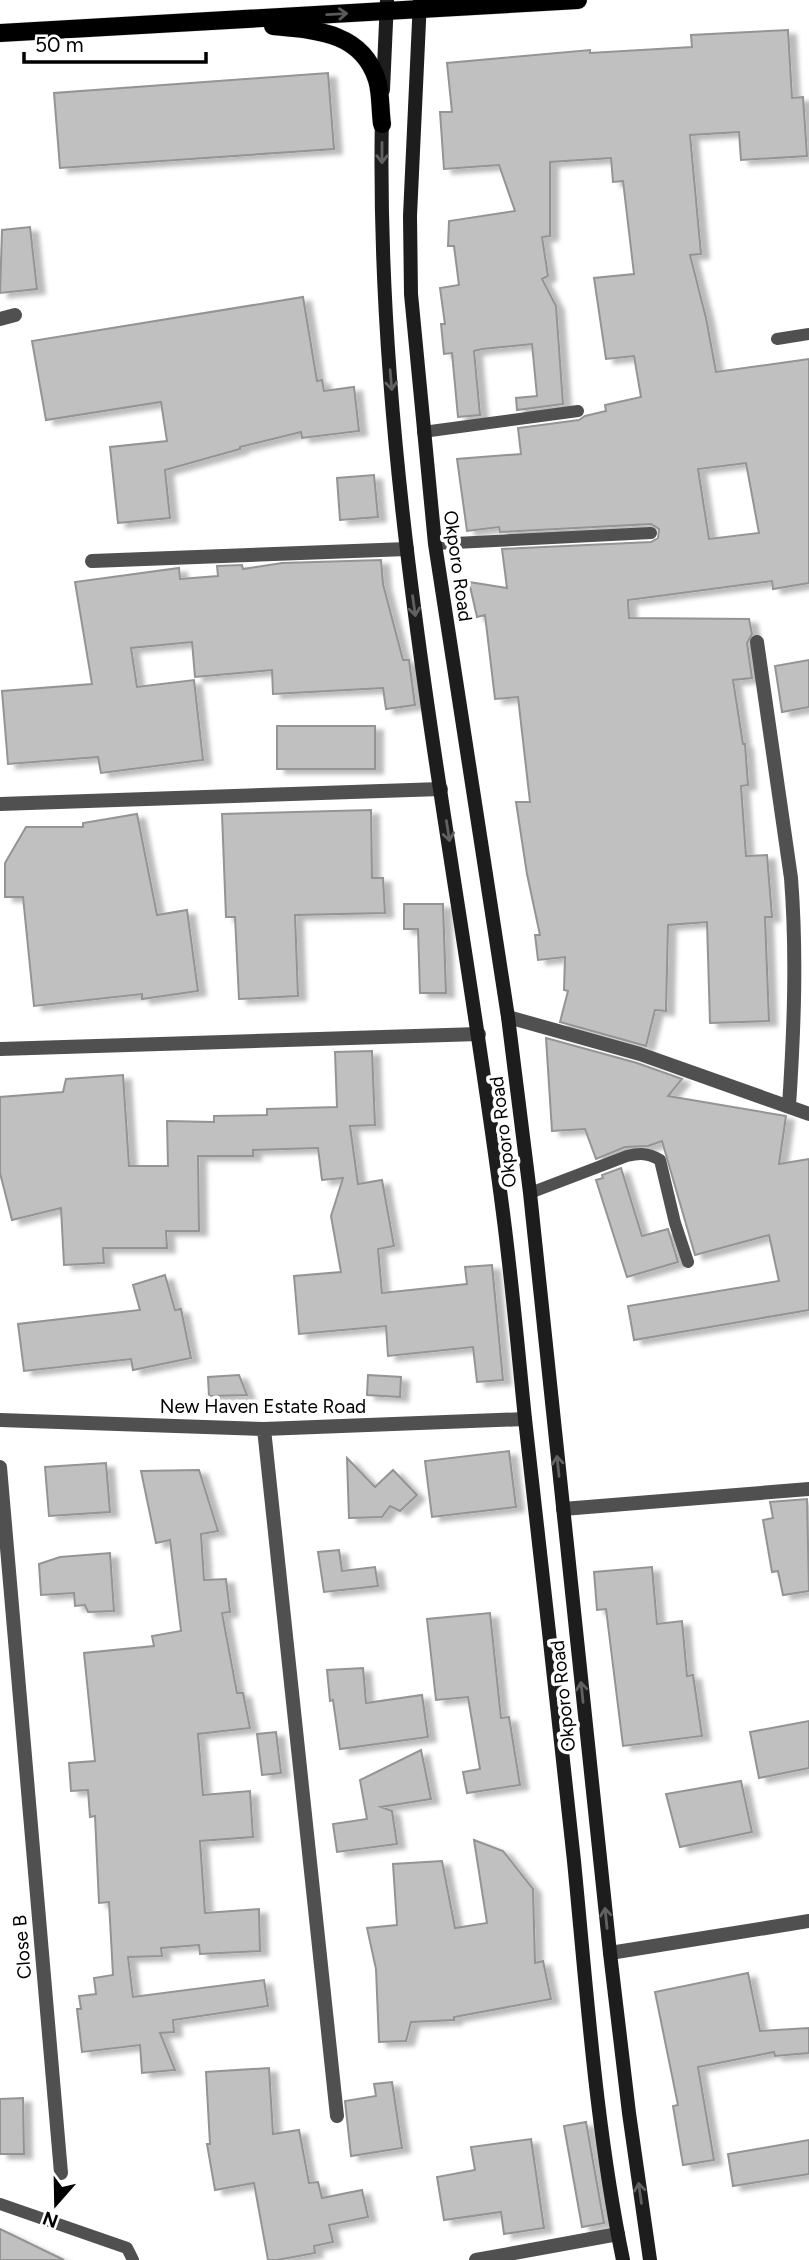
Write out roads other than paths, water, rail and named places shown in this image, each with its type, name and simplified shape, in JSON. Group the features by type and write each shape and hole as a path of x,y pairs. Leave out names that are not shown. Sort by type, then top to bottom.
{"main road":[{"path":"0,33 221,20 386,6 578,0"},
{"name":"Okporo Road","path":"420,5 410,216 411,294 435,544 508,1017 530,1193 610,1953 650,2260"},
{"name":"Okporo Road","path":"386,6 382,124 384,299 407,549 504,1219 600,2115 623,2260"},
{"path":"221,20 305,29 347,40 364,54 377,80 382,124"}],"street":[{"path":"92,561 407,549"},
{"path":"757,642 792,878 795,1006 789,1106"},
{"path":"0,804 441,789"},
{"path":"508,1017 640,1054 809,1114"},
{"path":"0,1049 479,1034"},
{"name":"New Haven Estate Road","path":"0,1420 264,1429 525,1419"},
{"path":"264,1429 337,2116"},
{"name":"Close B","path":"0,1467 61,2173"},
{"path":"563,1510 809,1489"},
{"path":"610,1953 809,1921"},
{"path":"476,2260 618,2234"}],"lane":[{"path":"777,339 809,334"},
{"path":"424,432 578,411"},
{"path":"435,544 651,534"},
{"path":"530,1193 626,1156 650,1154 660,1160 675,1223 688,1262"},
{"path":"0,2204 127,2248 133,2260"}]}
